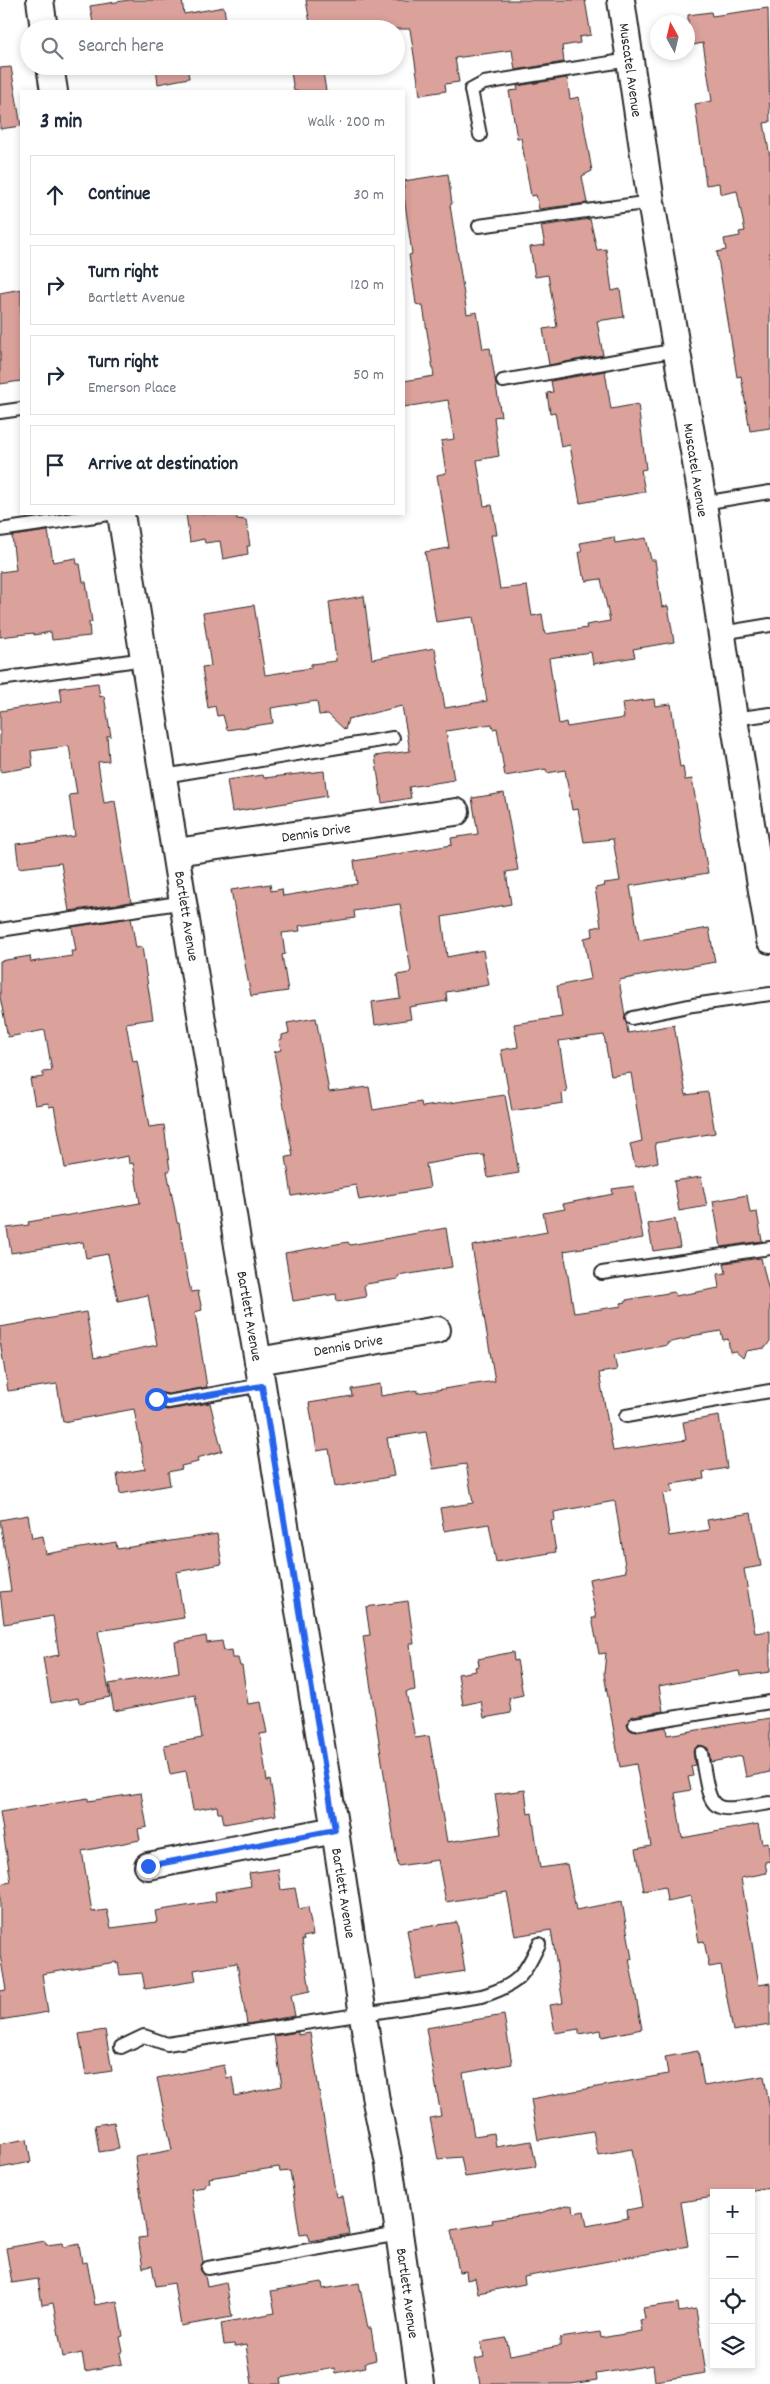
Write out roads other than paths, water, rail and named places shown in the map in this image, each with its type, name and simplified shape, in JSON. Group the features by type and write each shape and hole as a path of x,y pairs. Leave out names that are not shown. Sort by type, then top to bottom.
{"street":[{"path":"40,0 43,20"},
{"name":"Muscatel Avenue","path":"621,0 652,202 703,503 734,719 770,940"},
{"path":"51,75 54,90"},
{"name":"Bartlett Avenue","path":"121,515 185,902 238,1246 335,1830 421,2384"},
{"name":"Dennis Drive","path":"176,852 456,812"},
{"name":"Dennis Drive","path":"260,1373 437,1330"},
{"path":"148,1866 335,1830"}],"lane":[{"path":"480,135 471,90 484,83 629,60"},
{"path":"479,226 652,202"},
{"path":"503,381 677,350"},
{"path":"0,412 20,409"},
{"path":"703,503 770,492"},
{"path":"0,530 103,515"},
{"path":"722,633 770,625"},
{"path":"0,679 145,659"},
{"path":"734,719 770,714"},
{"path":"164,776 393,738"},
{"path":"0,930 185,902"},
{"path":"632,1018 770,994"},
{"path":"602,1273 770,1248"},
{"path":"156,1399 168,1402 260,1373"},
{"path":"626,1416 770,1391"},
{"path":"635,1724 770,1702"},
{"path":"701,1752 708,1794 713,1803 720,1808 729,1810 770,1803"},
{"path":"122,2047 144,2036 167,2044 482,1996 504,1989 525,1973 539,1944"},
{"path":"208,2268 399,2234"}]}
